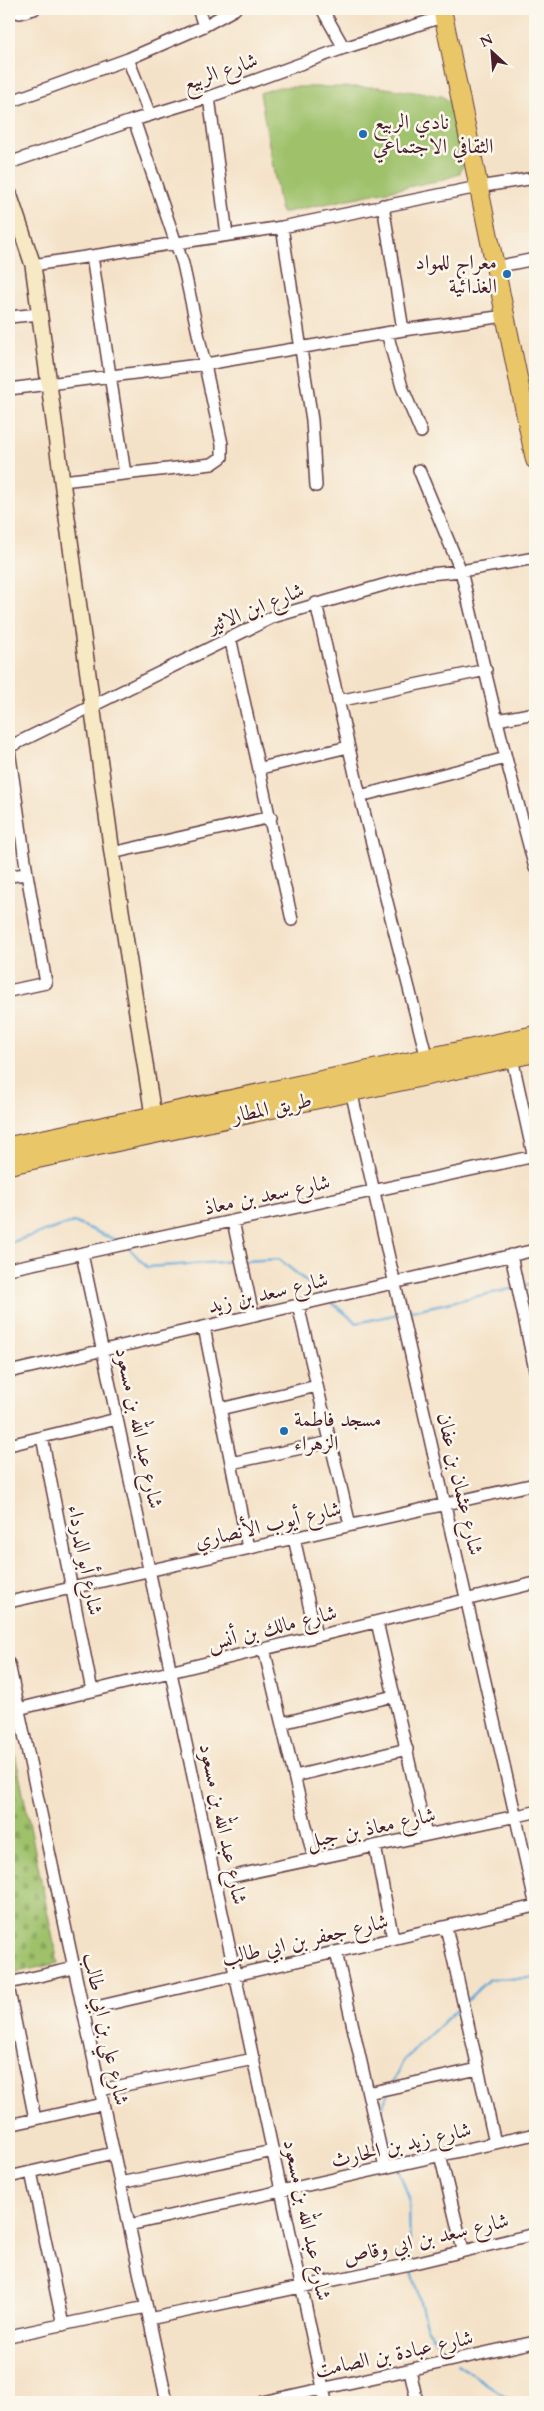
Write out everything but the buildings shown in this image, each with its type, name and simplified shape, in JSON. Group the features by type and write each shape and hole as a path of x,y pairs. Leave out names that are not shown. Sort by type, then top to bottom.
{"highway":[{"name":"طريق المطار","path":"9,1164 349,1083 427,1058 535,1036"},
{"name":"طريق المطار","path":"9,1147 153,1115 512,1058 535,1052"}],"main road":[{"path":"442,13 505,316 528,384 535,460"},
{"path":"9,194 33,264 112,853 153,1115"}],"street":[{"path":"9,10 20,13 34,9"},
{"path":"198,9 204,26"},
{"path":"9,102 128,59 204,26 235,9"},
{"path":"322,9 344,48"},
{"name":"شارع الربيع","path":"9,163 134,120 209,97 442,13"},
{"path":"128,59 150,115"},
{"path":"209,97 227,235"},
{"path":"62,481 212,464 222,457 222,444 190,292 176,243 134,120"},
{"path":"33,264 282,227 383,205 535,178"},
{"path":"383,205 403,330"},
{"path":"282,227 312,420 316,486"},
{"path":"92,256 125,474"},
{"path":"495,267 535,258"},
{"path":"9,316 40,314"},
{"path":"9,389 206,364 403,330 505,316"},
{"path":"387,333 402,387 421,432"},
{"path":"419,470 461,571 506,758 535,868"},
{"name":"شارع ابن الاثير","path":"9,749 230,636 273,617 316,603 418,576 461,571 535,558"},
{"path":"316,603 348,747 427,1058"},
{"path":"230,636 261,768 292,920"},
{"path":"338,701 486,670"},
{"path":"497,720 535,713"},
{"path":"261,768 348,747"},
{"path":"9,749 27,874 46,982 9,991"},
{"path":"360,796 506,758"},
{"path":"112,853 271,817"},
{"path":"9,876 27,874"},
{"path":"512,1058 535,1158"},
{"name":"شارع عثمان بن عفان","path":"349,1083 535,1902"},
{"name":"شارع سعد بن معاذ","path":"9,1270 535,1158"},
{"path":"233,1221 253,1315"},
{"name":"شارع سعد بن زيد","path":"9,1372 535,1250"},
{"name":"شارع عبد الله بن مسعود","path":"82,1254 326,2402"},
{"path":"511,1255 532,1342 535,1370"},
{"path":"298,1305 350,1525"},
{"path":"204,1327 248,1548"},
{"path":"220,1409 317,1386"},
{"path":"9,1445 117,1419"},
{"name":"شارع أبو الدرداء","path":"42,1437 92,1691"},
{"path":"231,1462 330,1442"},
{"name":"شارع أيوب الأنصاري","path":"9,1602 535,1484"},
{"path":"294,1538 316,1636"},
{"name":"شارع مالك بن أنس","path":"18,1709 535,1583"},
{"path":"377,1622 426,1835"},
{"path":"264,1649 314,1860"},
{"name":"شارع علي بن ابي طالب","path":"9,1664 12,1690 18,1709 167,2402"},
{"path":"282,1723 394,1696"},
{"path":"295,1776 407,1750"},
{"name":"شارع معاذ بن جبل","path":"215,1880 535,1812"},
{"path":"375,1846 394,1939"},
{"name":"شارع جعفر بن ابي طالب","path":"83,2010 535,1906"},
{"path":"446,1927 495,2143"},
{"path":"336,1952 385,2168"},
{"path":"9,1983 74,1968"},
{"path":"9,1991 35,2119"},
{"path":"100,2090 254,2059"},
{"path":"368,2093 478,2069"},
{"path":"9,2125 103,2104"},
{"name":"شارع زيد بن الحارث","path":"129,2225 535,2134"},
{"path":"120,2183 273,2151"},
{"path":"9,2177 113,2153"},
{"path":"440,2155 463,2250"},
{"path":"32,2172 63,2325"},
{"name":"شارع سعد بن ابي وقاص","path":"149,2319 302,2285 410,2264 535,2234"},
{"path":"9,2336 146,2307"},
{"name":"شارع عبادة بن الصامت","path":"262,2402 535,2342"},
{"path":"410,2370 417,2402"}],"green space":[{"name":"نادي الربيع الثقافي الاجتماعي","path":"279,87 378,87 442,96 454,105 464,163 459,174 441,180 281,213 260,93"},
{"path":"9,1724 58,1963 9,1974"}],"waterway":[{"path":"9,1243 74,1222 118,1241"},
{"path":"129,1248 147,1267 237,1261"},
{"path":"245,1261 279,1259 324,1296"},
{"path":"520,1286 535,1283"},
{"path":"406,1312 515,1288"},
{"path":"330,1301 357,1323 398,1314"},
{"path":"467,2000 489,1979 535,1978"},
{"path":"393,2083 403,2061 459,2007"},
{"path":"378,2117 389,2092"},
{"path":"385,2142 395,2162"},
{"path":"398,2169 409,2198 410,2262"},
{"path":"411,2267 427,2329 449,2357"},
{"path":"457,2364 514,2402"}],"place":[{"name":"نادي الربيع الثقافي الاجتماعي","path":"363,134"},
{"name":"معراج للمواد الغذائية","path":"507,274"},
{"name":"مسجد فاطمة الزهراء","path":"284,1431"}]}
